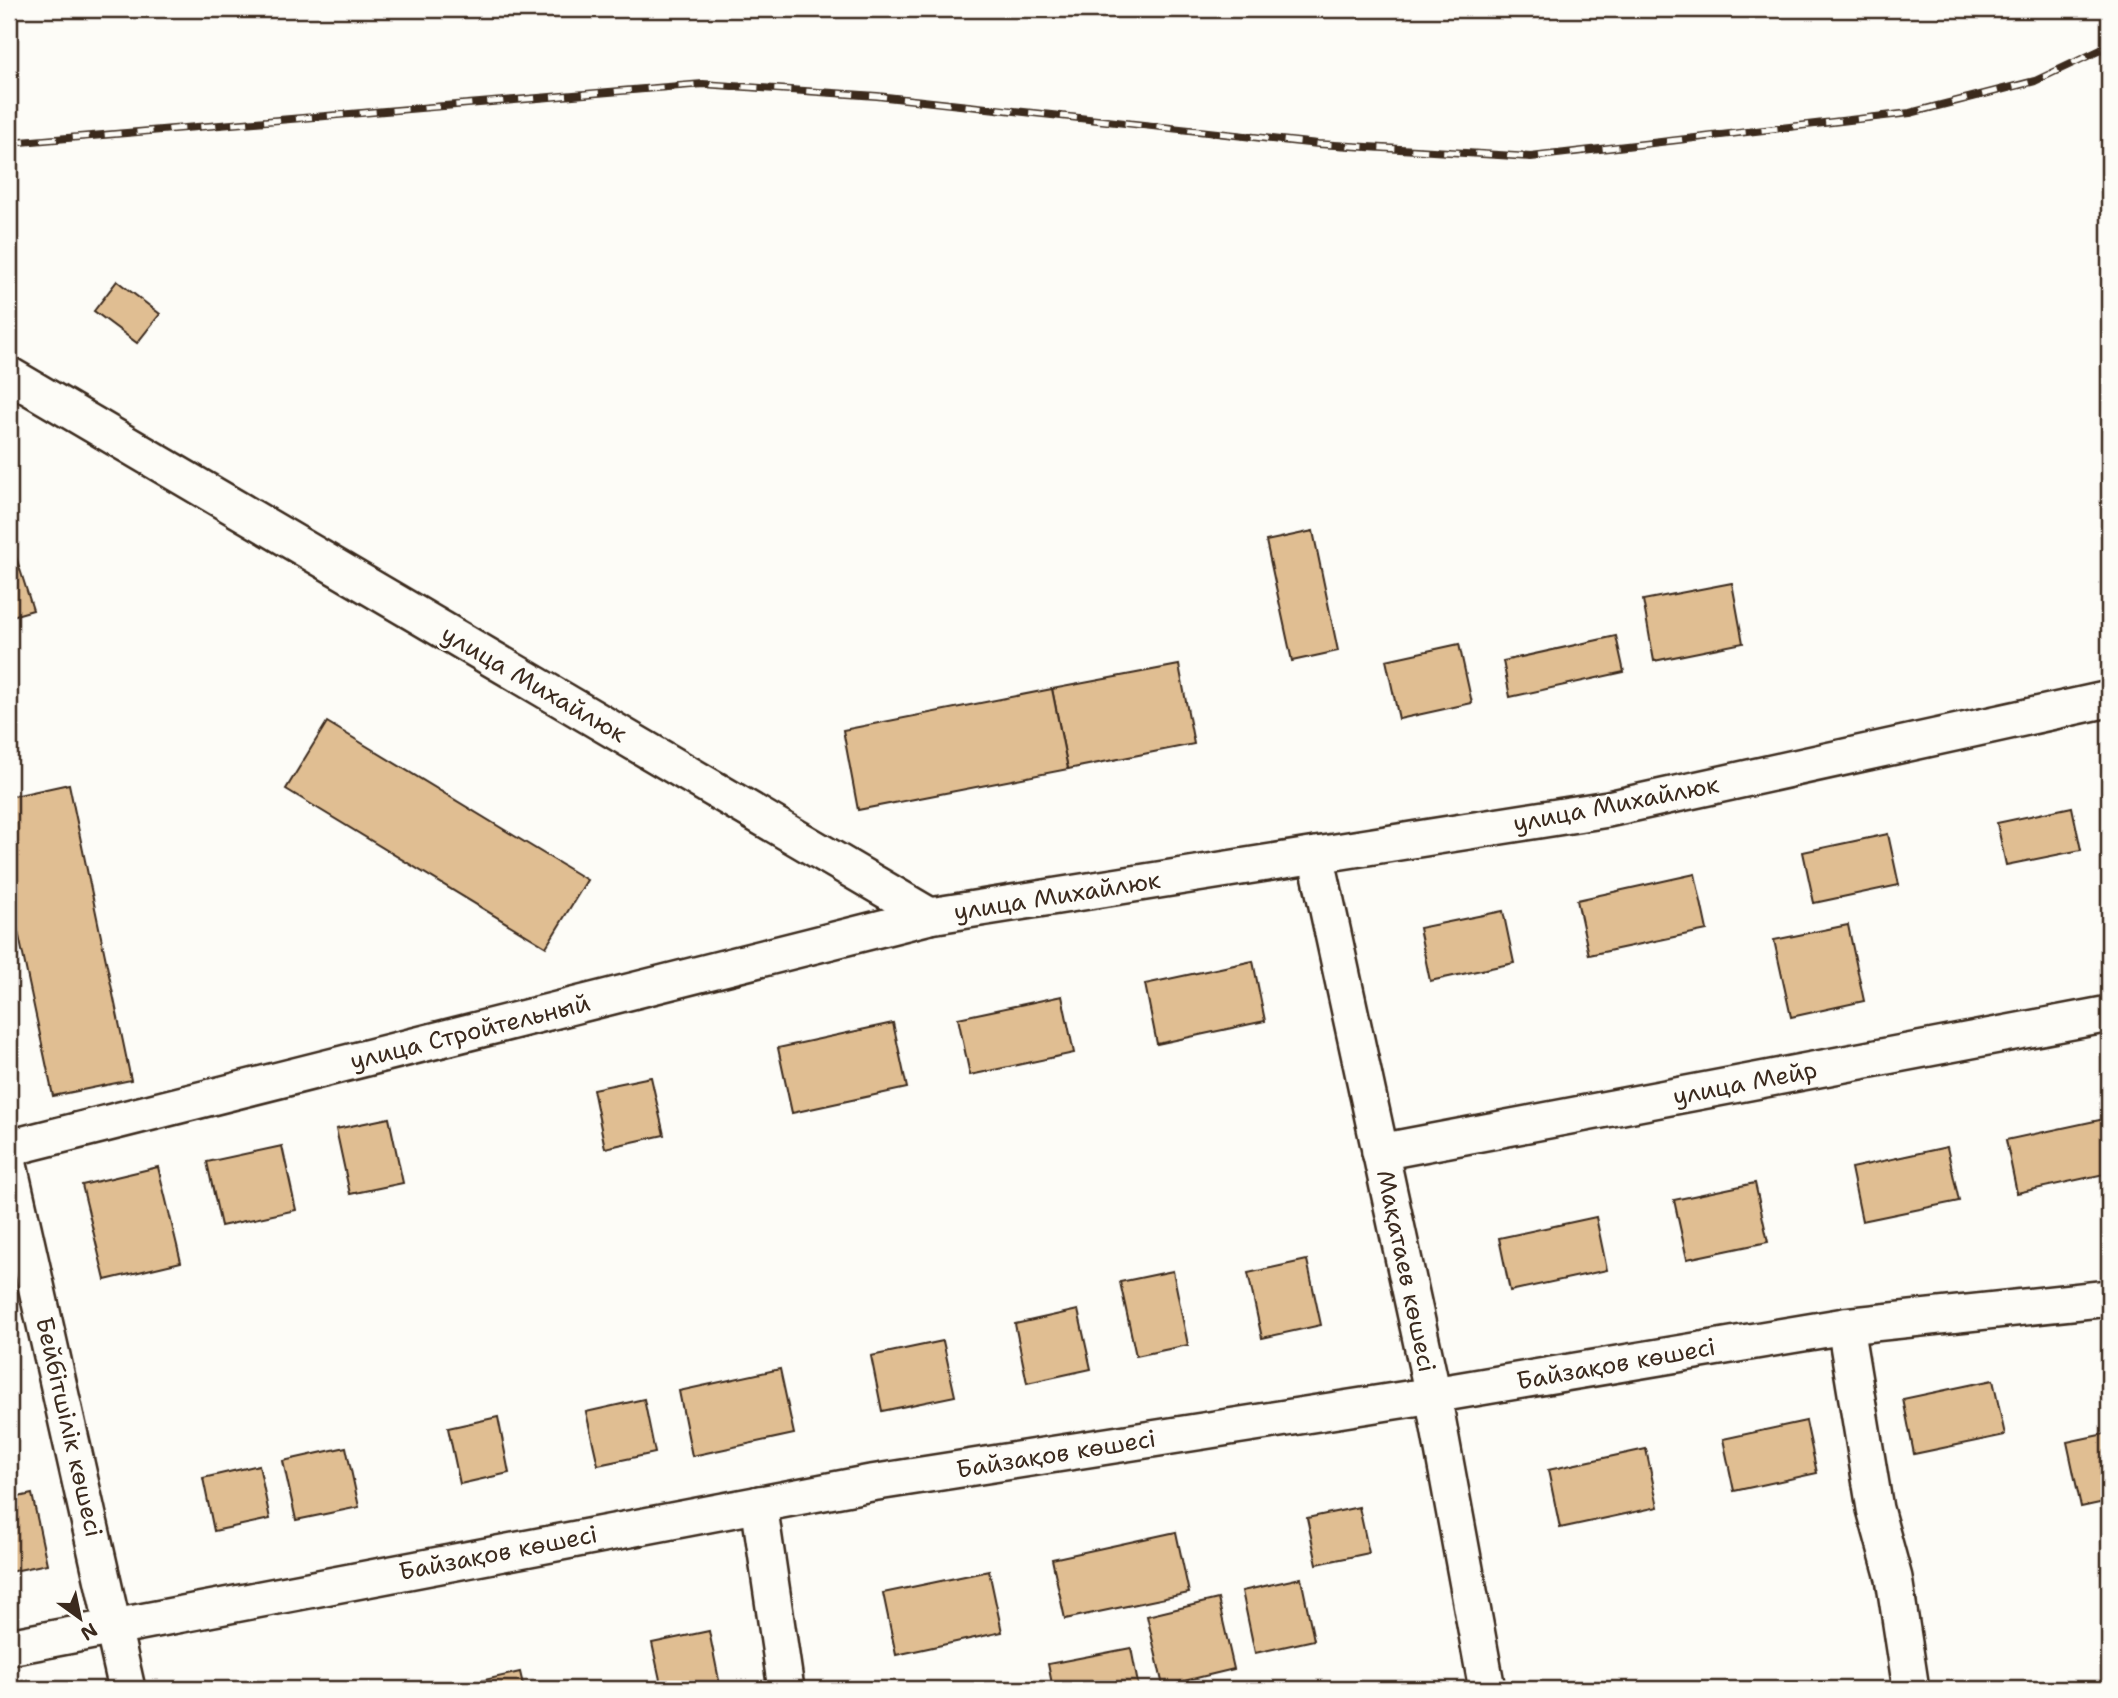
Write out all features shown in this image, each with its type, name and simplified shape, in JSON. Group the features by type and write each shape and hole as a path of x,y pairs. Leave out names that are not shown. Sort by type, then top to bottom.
{"street":[{"name":"улица Михайлюк","path":"9,375 930,916 1608,809 2109,699"},
{"name":"Мақатаев көшесі","path":"1316,855 1433,1395 1487,1689"},
{"name":"улица Стройтельный","path":"9,1148 930,916"},
{"name":"улица Мейр","path":"1380,1152 2109,1014"},
{"name":"Бейбітшілік көшесі","path":"9,1165 127,1689"},
{"name":"Байзақов көшесі","path":"9,1647 871,1483 1433,1395 1845,1326 2109,1298"},
{"path":"1845,1326 1875,1509 1894,1578 1911,1689"},
{"path":"759,1504 786,1689"}],"building":[{"path":"117,281 160,314 137,343 94,311"},
{"path":"1313,531 1338,651 1292,661 1266,541"},
{"path":"9,535 33,610 9,617"},
{"path":"1732,583 1743,643 1654,661 1643,600"},
{"path":"1616,636 1624,672 1510,697 1503,661"},
{"path":"1459,644 1472,703 1399,719 1386,660"},
{"path":"1179,665 1194,744 1068,769 1052,689"},
{"path":"1052,689 1068,769 858,810 843,730"},
{"path":"327,722 587,880 546,947 286,789"},
{"path":"69,784 131,1080 53,1096 9,889 9,797"},
{"path":"2072,807 2081,850 2006,865 1997,823"},
{"path":"1888,834 1899,885 1814,903 1803,852"},
{"path":"1695,874 1707,930 1589,955 1577,900"},
{"path":"1503,911 1514,963 1430,981 1419,928"},
{"path":"1848,925 1864,1001 1791,1017 1774,940"},
{"path":"1253,961 1265,1021 1157,1044 1145,984"},
{"path":"1062,996 1074,1053 970,1075 958,1018"},
{"path":"893,1023 907,1088 792,1113 778,1048"},
{"path":"651,1077 664,1135 605,1148 593,1089"},
{"path":"389,1118 403,1183 350,1194 336,1129"},
{"path":"2109,1118 2109,1173 2017,1193 2006,1140"},
{"path":"282,1146 296,1210 221,1226 207,1162"},
{"path":"1947,1147 1959,1201 1862,1221 1851,1168"},
{"path":"158,1167 181,1262 105,1280 82,1185"},
{"path":"1755,1183 1768,1242 1687,1259 1674,1200"},
{"path":"1596,1217 1607,1270 1510,1291 1499,1238"},
{"path":"1307,1260 1321,1325 1262,1338 1248,1273"},
{"path":"1173,1271 1188,1345 1136,1356 1120,1282"},
{"path":"1078,1310 1091,1369 1027,1383 1015,1324"},
{"path":"943,1341 955,1396 882,1411 871,1356"},
{"path":"2109,1365 2109,1399 2102,1366"},
{"path":"780,1369 794,1434 692,1456 679,1391"},
{"path":"1993,1380 2005,1435 1914,1454 1903,1399"},
{"path":"644,1399 655,1453 598,1465 586,1412"},
{"path":"498,1417 509,1473 460,1484 448,1428"},
{"path":"1806,1421 1817,1473 1734,1491 1723,1439"},
{"path":"2109,1433 2109,1501 2081,1507 2067,1442"},
{"path":"346,1447 359,1507 296,1520 283,1461"},
{"path":"1646,1449 1658,1507 1560,1528 1548,1470"},
{"path":"259,1465 270,1519 214,1531 203,1478"},
{"path":"32,1494 47,1564 9,1572 9,1499"},
{"path":"1359,1507 1369,1553 1317,1564 1307,1518"},
{"path":"1176,1532 1189,1593 1065,1619 1052,1559"},
{"path":"989,1571 1002,1632 896,1655 883,1593"},
{"path":"1301,1578 1314,1640 1255,1653 1242,1591"},
{"path":"1218,1599 1234,1669 1163,1686 1147,1616"},
{"path":"709,1631 720,1685 702,1689 662,1689 652,1643"},
{"path":"1131,1648 1139,1689 1053,1689 1048,1664"},
{"path":"520,1672 524,1689 453,1689 453,1687"}],"railway":[{"path":"9,143 703,84 877,96 1318,144 1531,157 1910,113 2035,81 2109,46"}]}
